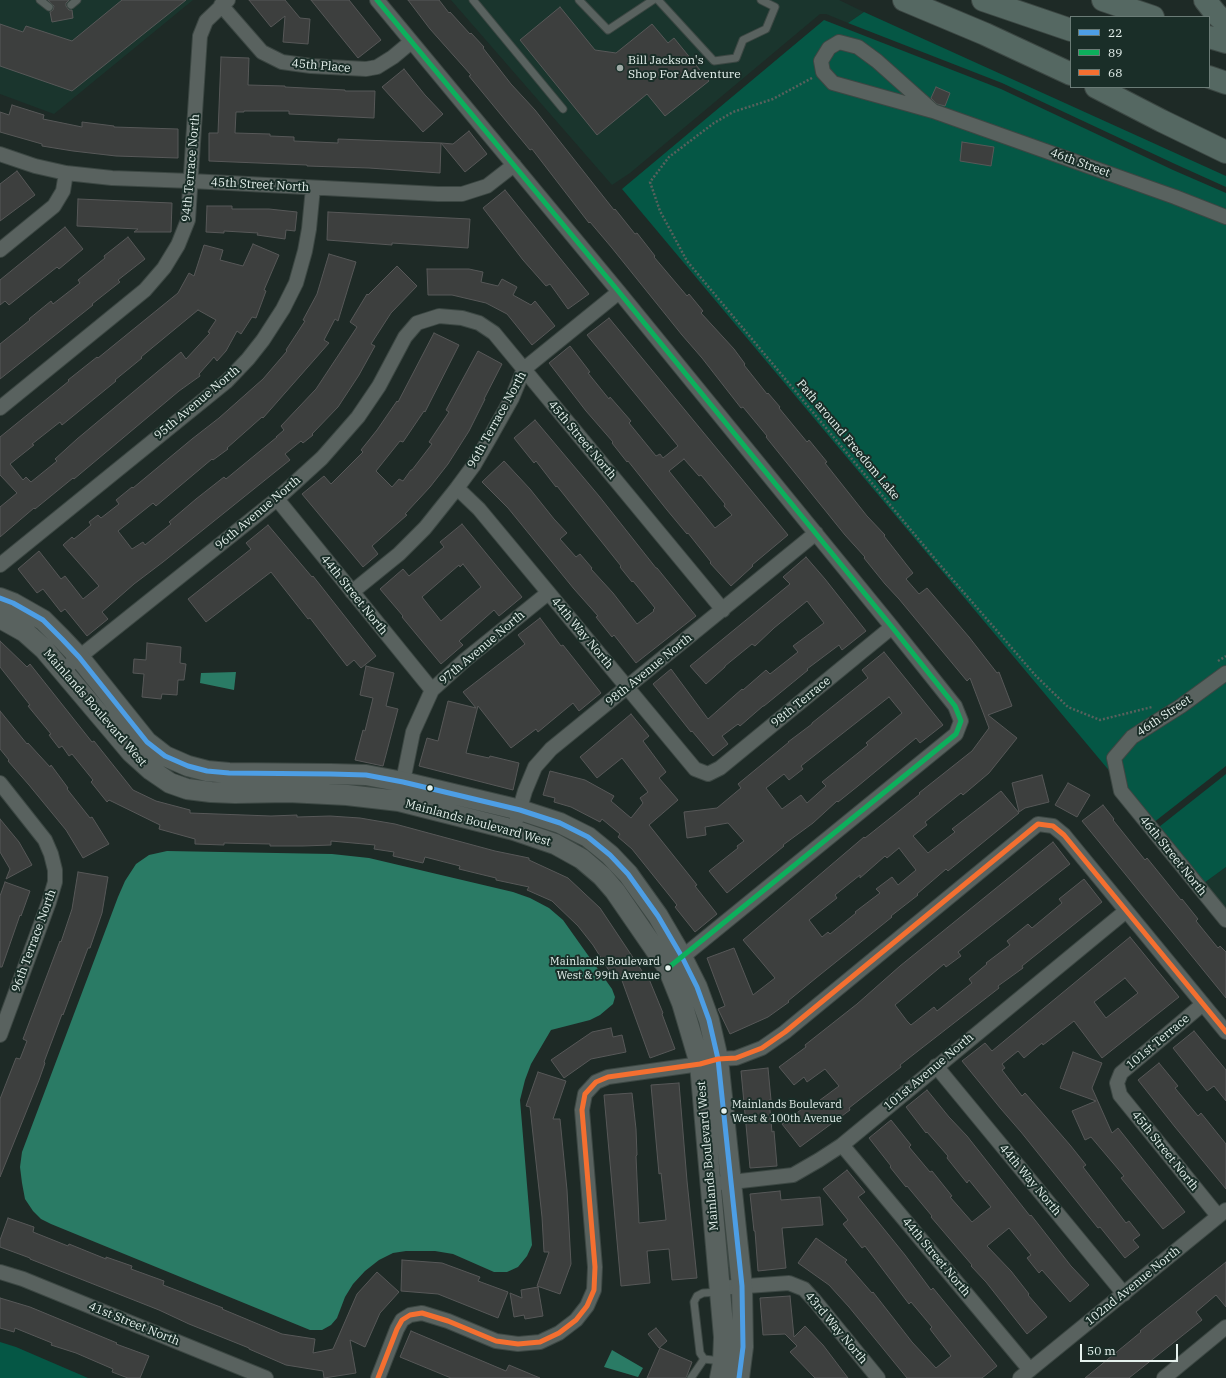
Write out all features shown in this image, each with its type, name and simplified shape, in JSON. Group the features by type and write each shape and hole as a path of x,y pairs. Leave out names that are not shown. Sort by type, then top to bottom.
{"highway":[{"path":"904,0 985,34 1070,74"},
{"path":"983,0 1070,30"},
{"path":"1104,0 1150,16"},
{"path":"1205,0 1216,14 1226,23"},
{"path":"1210,37 1226,42"},
{"path":"1210,77 1226,83"},
{"path":"1098,88 1169,125 1226,152"}],"street":[{"path":"377,0 816,533 956,706 961,721 956,734 675,962"},
{"name":"45th Place","path":"224,2 262,52 282,62 311,66 366,69 377,66 393,57 411,42"},
{"name":"94th Terrace North","path":"0,408 145,290 164,268 178,245 188,220 192,181 200,36 206,21 224,2"},
{"name":"46th Street","path":"933,111 877,61 858,47 840,42 829,48 821,60 823,72 833,83 933,111 1175,197 1226,217"},
{"name":"45th Street North","path":"0,154 35,166 66,173 112,178 438,194 462,194 487,186 514,165"},
{"path":"0,250 54,206 63,191 66,173"},
{"name":"95th Avenue North","path":"0,565 227,380 248,359 263,340 279,315 296,283 305,251 309,229 313,188"},
{"name":"96th Terrace North","path":"352,592 400,554 425,528 457,488 474,465 489,439 512,398 524,369 619,292"},
{"name":"45th Street North","path":"417,323 439,316 462,318 479,323 494,333 723,610"},
{"name":"96th Avenue North","path":"63,670 277,499 322,458 358,417 379,386 405,337 417,323"},
{"name":"44th Way North","path":"457,488 479,509 695,769 708,774"},
{"name":"44th Street North","path":"277,499 432,690"},
{"name":"98th Avenue North","path":"514,830 525,791 536,767 552,749 816,533"},
{"name":"97th Avenue North","path":"401,792 413,732 432,690 465,660 548,593"},
{"name":"Mainlands Boulevard West","path":"0,598 13,603 43,620 62,638 147,742 165,756 188,766 207,771 229,773 366,775 401,792 554,844 582,859 602,876 675,962"},
{"name":"Mainlands Boulevard West","path":"0,618 25,632 44,649 131,752 150,770 170,783 188,789 235,793 288,792 347,795 401,792 520,810 560,823 588,837 610,855 628,874 658,916 675,962 682,1002 709,1062 730,1183 742,1286 743,1347 739,1378"},
{"name":"98th Terrace","path":"708,774 720,768 892,627"},
{"name":"46th Street","path":"1121,791 1114,758 1132,738 1181,706 1226,673"},
{"name":"96th Terrace North","path":"0,1035 55,882 55,870 51,854 45,840 1,787"},
{"name":"46th Street North","path":"1121,791 1226,920"},
{"path":"378,1378 397,1329 402,1320 410,1315 422,1313 448,1321 496,1340 518,1344 540,1342 559,1333 576,1320 587,1306 594,1290 596,1267 582,1110 585,1094 596,1082 608,1077 736,1058 762,1048 785,1032 1038,824 1053,826 1064,835 1226,1032"},
{"name":"101st Avenue North","path":"710,1185 793,1175 842,1145 1126,911"},
{"name":"101st Terrace","path":"1117,1083 1121,1074 1203,1004"},
{"name":"Mainlands Boulevard West","path":"709,1062 710,1185 724,1337 716,1366"},
{"name":"44th Way North","path":"936,1066 1124,1294"},
{"name":"45th Street North","path":"1117,1083 1120,1095 1222,1213"},
{"name":"44th Street North","path":"842,1145 1025,1374"},
{"name":"102nd Avenue North","path":"1025,1374 1222,1213"},
{"name":"41st Street North","path":"0,1272 23,1279 266,1378"},
{"name":"43rd Way North","path":"719,1290 742,1286 789,1283 804,1289 815,1300 878,1378"},
{"path":"1164,1378 1226,1327"}],"lane":[{"path":"40,0 49,7"},
{"path":"71,5 77,0"},
{"path":"473,0 563,109"},
{"path":"579,0 608,30 653,0"},
{"path":"658,0 714,62 736,58 743,40 766,29 775,7 760,0"},
{"path":"691,1378 716,1366 700,1353 694,1302 697,1296 702,1293 719,1290"}],"path":[{"name":"Path around Freedom Lake","path":"814,77 773,98 733,112 714,123 669,157 650,182 660,211 683,254 692,267 941,566 1036,676 1068,707 1100,720 1157,706"},
{"path":"1214,665 1226,656"}],"shaded area":[{"path":"0,0 193,0 54,114 0,94"},
{"path":"451,0 839,0 864,12 848,23 826,14 820,14 630,173 612,185"},
{"path":"864,12 1226,176 1226,187 1002,83 848,23"},
{"path":"824,20 1001,89 1173,170 1226,193 1226,766 1153,823 622,189"},
{"path":"236,672 234,690 200,683 201,673"},
{"path":"1226,774 1226,867 1204,883 1159,827"},
{"path":"167,851 332,854 369,858 513,892 530,898 549,908 563,920 612,989 615,997 613,1004 600,1015 590,1020 551,1030 531,1064 525,1080 520,1100 532,1245 527,1256 518,1267 507,1272 494,1272 453,1254 435,1251 406,1251 393,1253 379,1260 365,1271 353,1284 345,1297 337,1318 331,1325 322,1330 310,1330 51,1224 41,1219 33,1211 25,1199 22,1183 20,1167 22,1152 125,881 136,864 149,855"},
{"path":"1226,867 1226,910 1204,883"},
{"path":"0,1342 16,1347 88,1378 0,1378"},
{"path":"612,1350 643,1368 638,1377 604,1367"}],"building":[{"path":"48,0 69,0 66,3 66,6 69,10 72,10 73,18 52,22 50,12 53,10 54,6"},
{"path":"122,0 186,0 72,91 0,66 0,24 23,32 26,26 72,41"},
{"path":"249,0 285,0 300,18 310,19 308,44 283,42 285,16 271,27"},
{"path":"311,0 349,0 381,40 358,58"},
{"path":"408,0 439,0 449,13 450,12 484,47 483,48 511,84 535,110 614,210 615,209 635,234 637,233 655,256 654,257 687,296 689,294 703,311 701,313 734,349 745,364 744,365 767,394 768,393 780,407 779,408 807,442 809,440 827,462 825,463 867,516 885,535 884,536 913,573 906,579 919,594 927,588 969,637 997,673 999,672 1012,706 988,715 1017,738 989,773 963,795 961,793 925,822 927,825 913,836 928,853 955,832 952,829 1001,791 1019,813 948,871 946,869 917,894 918,895 788,1001 789,1002 768,1017 730,1034 718,1009 725,1006 707,958 734,948 753,995 775,978 743,940 864,837 865,838 894,815 972,751 989,728 970,678 967,681 885,584 864,558 865,557 845,535 766,437 767,436 743,407 741,408 612,248 590,222 589,223 532,149 530,150 469,76 471,75 430,29","holes":["899,848 916,870 898,885 892,877 876,889 880,893 830,934 828,932 822,937 809,920 837,898 835,895 860,875 860,878 885,856 887,858"]},
{"name":"Bill Jackson's Shop For Adventure","path":"560,7 595,50 616,53 652,24 668,43 674,38 709,81 665,116 647,94 597,135 520,40"},
{"path":"221,57 249,58 248,85 285,86 345,91 375,91 374,118 289,114 289,111 244,111 236,112 235,133 270,134 270,136 294,137 294,141 338,143 338,139 441,143 440,173 369,168 209,161 209,133 218,133"},
{"path":"404,69 443,114 423,132 382,87"},
{"path":"936,87 950,93 945,106 937,104 931,98"},
{"path":"12,105 44,115 43,119 82,127 82,122 114,127 178,129 178,158 116,156 42,146 42,144 0,132 0,112 9,115"},
{"path":"469,131 487,154 465,172 441,143 453,144"},
{"path":"962,142 994,147 991,166 960,161"},
{"path":"17,171 35,195 0,221 0,184"},
{"path":"505,190 589,294 568,309 550,284 546,286 523,260 483,208"},
{"path":"78,199 172,203 171,232 134,232 138,229 77,226"},
{"path":"207,206 232,206 232,209 269,209 297,212 295,231 286,230 285,239 257,235 258,233 224,231 224,233 206,232"},
{"path":"328,212 470,219 468,248 392,243 392,245 327,240"},
{"path":"65,227 83,249 59,269 57,267 9,305 5,301 0,305 0,280"},
{"path":"128,237 145,259 118,280 120,282 92,304 93,305 0,379 0,344 51,301 53,304 80,283 78,280 105,258 104,256"},
{"path":"253,244 279,255 264,290 266,291 256,318 252,317 241,334 237,331 226,351 217,361 214,357 199,374 200,376 179,391 74,479 73,478 35,509 34,508 0,537 0,507 17,493 0,475 0,437 69,381 68,380 97,357 98,358 178,293 189,273 194,276 204,245 223,250 220,260 243,266","holes":["198,310 216,320 208,332 210,333 186,359 181,352 77,439 55,459 57,461 31,482 26,477 23,480 10,464 60,422 62,425 116,381 115,380 142,358 141,357"]},
{"path":"329,254 356,262 338,321 335,319 324,340 329,343 263,418 262,417 227,448 228,449 213,460 212,459 156,506 153,503 118,531 132,549 143,542 145,545 171,524 169,522 196,499 224,477 226,479 284,430 281,426 316,389 357,327 350,322 367,294 368,295 397,266 417,286 391,313 371,344 375,346 359,375 338,407 312,434 313,435 303,443 301,441 285,454 290,460 134,584 102,612 108,619 87,636 65,609 61,612 43,589 37,593 18,569 39,551 61,579 65,576 83,599 99,586 63,545 72,537 74,539 91,525 89,522 98,515 101,518 119,504 116,500 132,487 133,488 219,418 263,379 287,351 286,350 305,321 303,320 317,294"},
{"path":"427,269 469,269 483,272 481,282 498,286 502,279 517,287 513,295 531,305 535,301 555,326 532,345 507,314 486,303 452,295 428,295"},
{"path":"609,318 788,535 752,565 753,566 731,586 710,563 711,562 688,533 687,534 628,461 627,462 612,443 613,442 586,411 549,363 570,346 590,372 588,373 609,399 610,397 631,421 629,423 656,456 660,454 663,458 678,446 587,335","holes":["684,459 699,476 701,475 725,504 724,506 732,515 715,528 669,471"]},
{"path":"434,333 459,345 425,412 424,411 403,442 400,441 376,471 392,487 399,479 403,481 432,444 429,442 449,412 446,410 478,351 502,364 469,431 448,464 430,487 405,514 407,515 372,546 378,554 363,567 302,494 324,476 331,484 363,452 361,450 397,401 398,402"},
{"path":"535,420 599,496 696,616 636,663 614,635 612,637 596,617 598,616 508,508 482,482 504,461 567,533 560,539 576,557 580,554 637,624 654,611 653,610 655,608 633,581 632,582 557,486 556,487 536,461 534,463 514,438"},
{"path":"462,524 522,597 499,616 494,610 459,641 463,645 441,664 380,589 403,569 409,576 444,547 440,542","holes":["463,564 481,587 441,621 422,597 459,565 460,567"]},
{"path":"268,525 312,577 313,576 376,656 361,668 354,660 347,666 310,618 308,619 271,572 206,622 188,599 251,549 246,543"},
{"path":"806,557 866,631 842,650 839,645 807,669 808,670 740,726 738,724 722,736 728,744 713,756 692,731 691,732 653,684 671,669 708,719 766,670 770,674 798,652 793,646 824,623 807,601 755,646 752,644 725,666 706,684 690,666 790,584 783,577"},
{"path":"540,618 561,646 563,645 601,693 579,711 573,703 538,732 536,729 511,748 478,706 466,753 489,758 490,756 519,763 513,790 419,766 427,738 438,741 448,701 476,708 463,692 525,644 518,635"},
{"path":"0,641 27,667 30,664 92,742 94,741 133,790 156,801 190,810 190,813 271,816 297,815 297,817 330,816 360,818 395,824 495,851 529,858 529,860 568,878 600,908 648,980 649,979 663,1013 662,1014 675,1049 650,1058 620,975 613,977 593,945 578,926 552,901 527,890 529,887 496,880 496,878 459,869 460,866 425,857 423,863 393,856 394,852 374,849 375,845 331,841 331,845 303,846 270,846 270,844 224,843 224,845 195,844 195,839 159,829 160,825 109,800 107,802 91,782 93,780 72,754 69,756 62,746 59,748 49,735 51,734 28,706 30,705 0,667"},
{"path":"147,643 181,647 180,663 186,664 184,680 178,680 177,695 162,694 161,699 142,697 144,674 133,673 134,659 146,660"},
{"path":"884,652 943,725 920,743 916,738 838,802 837,801 813,823 783,845 784,846 727,893 709,871 738,848 737,846 744,841 728,823 705,827 706,835 687,838 684,812 717,808 741,788 738,784 868,678 862,670","holes":["889,697 902,713 866,743 868,745 822,782 826,786 807,803 801,795 782,809 766,788 784,774 789,780 803,769 801,766"]},
{"path":"366,666 394,673 386,706 398,709 383,766 355,760 363,730 365,731 373,698 360,695"},
{"path":"0,711 27,744 28,743 50,767 51,765 68,788 67,789 90,818 92,817 109,844 83,858 66,830 8,761 9,760 0,749"},
{"path":"631,714 649,736 643,741 666,772 659,778 678,800 649,825 697,885 695,886 717,914 695,932 675,907 677,905 632,849 618,837 620,834 602,819 600,822 571,807 554,802 555,798 543,795 550,771 585,780 614,796 611,801 631,818 643,803 640,798 648,792 622,758 597,778 580,757"},
{"path":"1042,775 1049,802 1025,808 1019,812 1012,783"},
{"path":"1068,783 1090,795 1077,817 1055,805"},
{"path":"1103,805 1145,860 1147,858 1181,900 1182,899 1198,919 1196,921 1218,948 1220,946 1226,952 1226,998 1082,821"},
{"path":"0,819 19,842 32,865 6,879 10,869 0,852"},
{"path":"1053,842 1070,864 958,952 961,956 946,967 944,964 895,1005 907,1021 911,1025 934,1007 937,1011 972,983 969,979 987,964 986,963 1010,945 1007,941 1028,924 1032,928 1062,903 1059,899 1084,879 1102,902 1022,966 1023,968 998,986 999,988 900,1065 901,1067 849,1108 850,1110 800,1147 782,1124 806,1106 808,1109 839,1086 825,1069 807,1082 804,1077 794,1085 779,1067 806,1047 805,1045 857,1004 900,966"},
{"path":"78,872 108,877 102,913 90,948 88,948 63,1015 62,1014 44,1062 45,1063 39,1080 0,1177 0,1099 16,1058 20,1059 27,1041 23,1039 60,941 61,942 72,909"},
{"path":"5,882 30,891 2,967 0,967 0,896"},
{"path":"1130,937 1179,997 1102,1058 1074,1021 1043,1045 1042,1043 1024,1058 1018,1051 1002,1064 1005,1068 1002,1070 1022,1096 1025,1093 1070,1145 1086,1165 1083,1167 1126,1223 1129,1221 1140,1235 1133,1240 1139,1247 1125,1258 1100,1227 1098,1228 962,1061 985,1043 992,1051","holes":["1125,978 1138,993 1106,1018 1094,1002"]},
{"path":"611,1028 613,1037 622,1035 626,1052 591,1059 564,1078 551,1060 592,1032"},
{"path":"1194,1031 1226,1070 1226,1101 1214,1086 1207,1091 1173,1048"},
{"path":"1073,1052 1102,1063 1092,1088 1112,1133 1118,1128 1185,1212 1163,1229 1121,1178 1124,1176 1091,1137 1085,1140 1072,1111 1096,1101 1060,1088"},
{"path":"1159,1063 1178,1086 1175,1088 1198,1116 1201,1113 1226,1144 1226,1189 1138,1080"},
{"path":"768,1068 771,1100 769,1100 772,1132 774,1131 777,1166 750,1168 741,1071"},
{"path":"538,1072 566,1081 553,1119 560,1119 567,1190 571,1264 560,1294 537,1286 549,1252 544,1252 542,1217 530,1107 526,1106"},
{"path":"679,1083 697,1278 672,1280 669,1249 647,1251 650,1283 621,1286 604,1095 632,1093 636,1129 639,1223 666,1220 661,1173 659,1174 651,1085"},
{"path":"927,1090 967,1136 1071,1266 1089,1285 1070,1302 1042,1270 1039,1273 1027,1258 1031,1255 1009,1228 987,1246 1011,1271 1029,1294 1028,1295 1047,1317 1027,1334 986,1282 931,1217 932,1216 907,1186 906,1187 869,1138 891,1120 911,1145 909,1147 930,1172 932,1171 952,1196 950,1197 972,1222 991,1207 969,1180 967,1183 947,1158 948,1156 927,1132 926,1133 906,1107"},
{"path":"847,1170 865,1192 858,1197 931,1290 933,1288 997,1366 982,1378 907,1378 829,1285 798,1263 816,1238 847,1260 845,1262 872,1293 873,1292 912,1342 936,1368 951,1356 930,1329 932,1327 911,1302 909,1304 865,1246 862,1248 843,1224 848,1220 823,1189"},
{"path":"780,1191 781,1200 820,1197 823,1225 782,1228 786,1268 758,1271 750,1194"},
{"path":"8,1218 34,1227 33,1232 68,1246 69,1244 106,1259 106,1257 132,1266 131,1269 164,1281 163,1285 223,1308 222,1309 282,1334 315,1339 313,1353 333,1349 357,1294 377,1272 399,1292 380,1313 365,1347 350,1340 356,1373 324,1378 323,1371 286,1365 159,1310 0,1247 0,1240"},
{"path":"402,1260 442,1263 480,1277 478,1281 508,1292 498,1318 438,1294 401,1291"},
{"path":"1226,1262 1226,1307 1216,1295 1196,1312 1202,1320 1129,1378 1085,1378 1141,1332 1140,1331"},
{"path":"538,1287 543,1316 525,1319 524,1315 514,1317 510,1293 522,1298 521,1290"},
{"path":"790,1296 794,1337 805,1326 823,1345 848,1378 815,1378 790,1352 797,1346 785,1334 763,1335 760,1298"},
{"path":"0,1298 30,1307 117,1343 116,1344 149,1356 140,1378 128,1378 112,1372 113,1369 76,1353 51,1345 52,1343 15,1328 14,1332 0,1328"},
{"path":"656,1328 667,1341 659,1348 648,1334"},
{"path":"411,1331 506,1371 509,1365 540,1378 451,1378 400,1357"},
{"path":"660,1348 692,1362 686,1378 647,1378"}],"transit line":[{"name":"89","path":"377,0 619,292 892,627 955,706 961,721 956,734 668,968"},
{"name":"22","path":"0,598 13,603 43,620 79,657 147,742 165,756 188,766 207,771 229,773 366,775 403,782 520,810 560,823 588,837 610,855 628,874 658,916 682,957 697,987 709,1020 718,1059 742,1286 743,1347 739,1378"},
{"name":"68","path":"378,1378 397,1329 402,1320 410,1315 422,1313 448,1321 496,1341 518,1344 540,1342 559,1333 576,1320 587,1306 594,1290 595,1267 582,1110 585,1094 596,1082 608,1077 700,1064 718,1059 736,1058 762,1048 785,1032 1038,824 1053,826 1064,835 1226,1032"}],"place":[{"name":"Bill Jackson's Shop For Adventure","path":"620,68"},
{"name":"Mainlands Boulevard West & 99th Avenue","path":"668,968"},
{"name":"Mainlands Boulevard West & 100th Avenue","path":"724,1111"}]}
